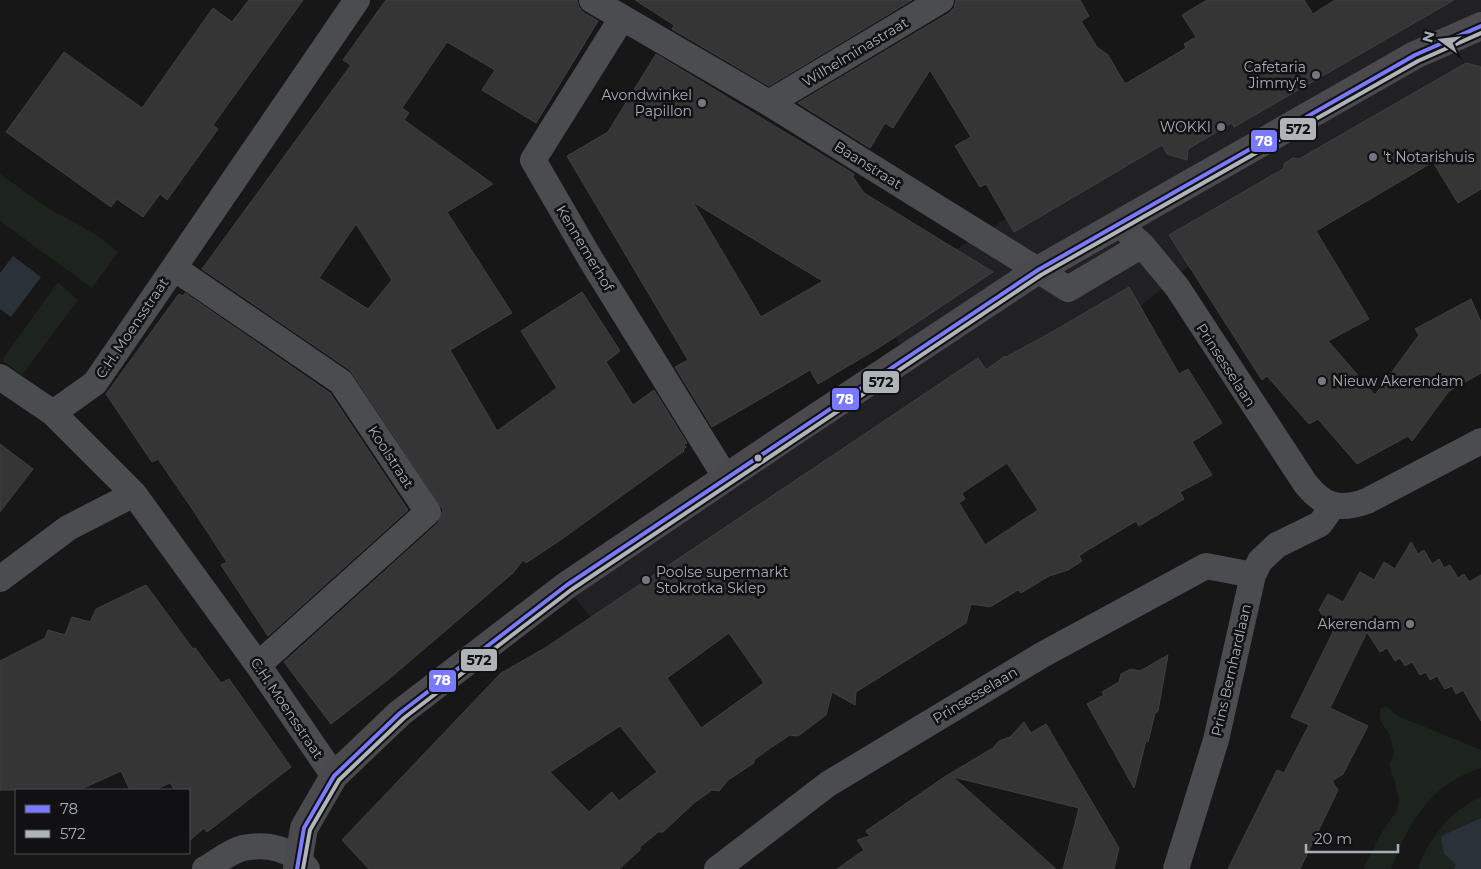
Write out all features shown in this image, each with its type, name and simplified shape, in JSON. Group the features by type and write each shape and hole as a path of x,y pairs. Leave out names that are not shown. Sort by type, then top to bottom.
{"street":[{"name":"C.H. Moensstraat","path":"334,776 258,665 134,494 53,413 95,383 357,0"},
{"name":"Baanstraat","path":"592,0 769,103 1068,289 1142,245"},
{"name":"Wilhelminastraat","path":"769,103 941,0"},
{"name":"Kennemerhof","path":"622,18 533,160 591,260 726,478"},
{"path":"301,865 304,828 334,776 400,713 567,585 1038,270 1415,55 1481,26"},
{"name":"Prinsesselaan","path":"1118,223 1142,245 1177,287 1305,483 1316,496 1333,506"},
{"name":"Koolstraat","path":"174,268 341,382 428,512 258,665"},
{"path":"0,377 53,413"},
{"path":"1333,506 1350,507 1368,501 1481,441"},
{"path":"0,579 68,528 134,494"},
{"name":"Prins Bernhardlaan","path":"1176,869 1216,740 1253,575 1260,561 1277,545 1320,524 1333,506"},
{"name":"Prinsesselaan","path":"717,869 828,784 1042,655 1206,566 1253,575"},
{"path":"205,869 242,848 262,846 280,849 301,865"}],"shaded area":[{"path":"1399,0 1481,0 1481,94 1202,255 1102,339 607,637 576,599 567,585 908,356 873,305 900,284 1135,139"},
{"path":"0,174 46,207 95,234 118,252 92,288 0,221"},
{"path":"13,256 41,277 11,317 0,309 0,273"},
{"path":"58,282 78,300 22,375 2,360"},
{"path":"1386,706 1398,716 1481,750 1481,768 1463,775 1448,784 1424,807 1405,836 1391,869 1363,869 1382,832 1396,812 1399,802 1396,785 1389,765 1394,752 1390,736 1380,720 1380,709"},
{"path":"1481,797 1481,818 1441,836 1456,864 1454,869 1418,869 1428,847 1442,826 1460,809"},
{"path":"1481,818 1481,869 1454,869 1456,864 1444,854 1441,836"}],"building":[{"path":"249,0 303,0 213,125 218,129 167,200 160,194 143,217 117,199 111,207 6,132 64,52 142,108 213,8 232,22"},
{"path":"386,0 577,0 579,7 584,13 598,21 536,123 482,90 495,70 447,42 402,108 409,113 404,120 493,184 447,212 512,313 450,350 497,431 557,388 521,331 582,292 620,351 606,362 633,405 654,390 687,443 684,444 686,447 684,451 559,541 526,563 523,560 513,573 390,678 331,724 284,662 438,523 443,510 350,370 202,269 351,65 343,60","holes":["356,224 392,280 368,309 319,278"]},
{"path":"635,0 912,0 769,86 672,29 674,25"},
{"path":"956,0 1080,0 1089,16 1081,21 1097,47 1108,55 1125,84 1186,48 1184,44 1196,37 1182,15 1207,0 1304,0 1313,14 1335,0 1454,0 1234,127 1232,123 1188,149 1187,160 1167,154 1162,145 1014,232 986,184 980,187 955,146 971,137 930,70 893,128 885,123 870,148 798,103 949,13 954,8"},
{"path":"656,54 854,174 853,177 864,193 993,272 880,347 818,384 810,370 712,427 675,367 688,360 567,156 608,132","holes":["693,202 823,281 761,317"]},
{"path":"1466,63 1481,67 1481,189 1458,203 1433,162 1316,231 1369,319 1328,341 1375,395 1419,335 1415,329 1471,299 1481,322 1481,373 1449,391 1412,441 1408,436 1357,464 1318,419 1309,424 1267,376 1262,380 1169,235 1283,169 1285,163 1293,158 1299,159"},
{"path":"1129,287 1179,374 1188,369 1222,423 1192,442 1212,475 1180,492 1184,499 1139,526 1136,521 1083,553 1079,556 1082,561 1068,570 1049,576 1021,593 1018,590 990,607 971,604 966,623 856,692 855,705 832,692 826,715 798,736 790,735 769,749 754,760 754,763 728,780 719,791 712,790 694,803 663,832 658,832 640,847 640,850 619,869 369,869 342,840 501,673 545,648 978,358 986,370 1005,356 1052,332","holes":["1007,463 1038,510 985,545 959,503 965,499 962,493","729,633 764,683 701,728 667,678","620,726 657,772 619,801 612,792 589,812 550,772"]},
{"path":"185,293 330,393 408,510 268,636 221,565 227,562 193,510 158,459 152,462 106,394 179,294 183,296"},
{"path":"0,444 33,469 0,512"},
{"path":"1411,542 1418,554 1424,550 1432,564 1439,559 1444,568 1450,565 1458,578 1464,574 1469,582 1481,575 1481,721 1463,690 1456,694 1452,686 1445,689 1437,676 1430,680 1426,672 1420,675 1412,662 1405,666 1400,658 1395,661 1387,648 1380,652 1367,632 1330,708 1368,726 1343,774 1332,781 1338,790 1300,869 1228,869 1277,770 1284,773 1309,725 1291,717 1333,632 1319,610 1328,594 1343,602 1360,572 1374,580 1384,562 1395,569"},
{"path":"146,585 193,649 195,648 221,683 229,679 291,767 207,832 204,828 190,840 190,789 174,789 170,783 156,789 130,789 121,771 81,789 0,790 0,661 45,638 48,630 65,635 72,617 90,622 96,609"},
{"path":"1168,655 1158,711 1155,713 1148,742 1146,741 1134,788 1087,704 1104,695 1102,692 1119,682 1121,674 1131,669 1140,671"},
{"path":"1024,722 1031,733 1046,724 1119,848 1114,869 1063,869 1079,808 953,777 1056,869 837,869 864,850 857,840 870,836 866,831 946,776 993,748 999,741 1010,737"}],"transit line":[{"name":"78","path":"297,869 304,828 334,776 400,713 567,585 1038,270 1415,55 1481,26"},
{"name":"572","path":"303,869 310,830 339,780 404,718 571,590 1041,275 1418,61 1481,33"}],"place":[{"name":"Cafetaria Jimmy's","path":"1316,75"},
{"name":"Avondwinkel Papillon","path":"702,103"},
{"name":"WOKKI","path":"1221,127"},
{"name":"'t Notarishuis","path":"1373,157"},
{"name":"Nieuw Akerendam","path":"1322,381"},
{"name":"Poolse supermarkt Stokrotka Sklep","path":"646,580"},
{"name":"Akerendam","path":"1410,624"}]}
